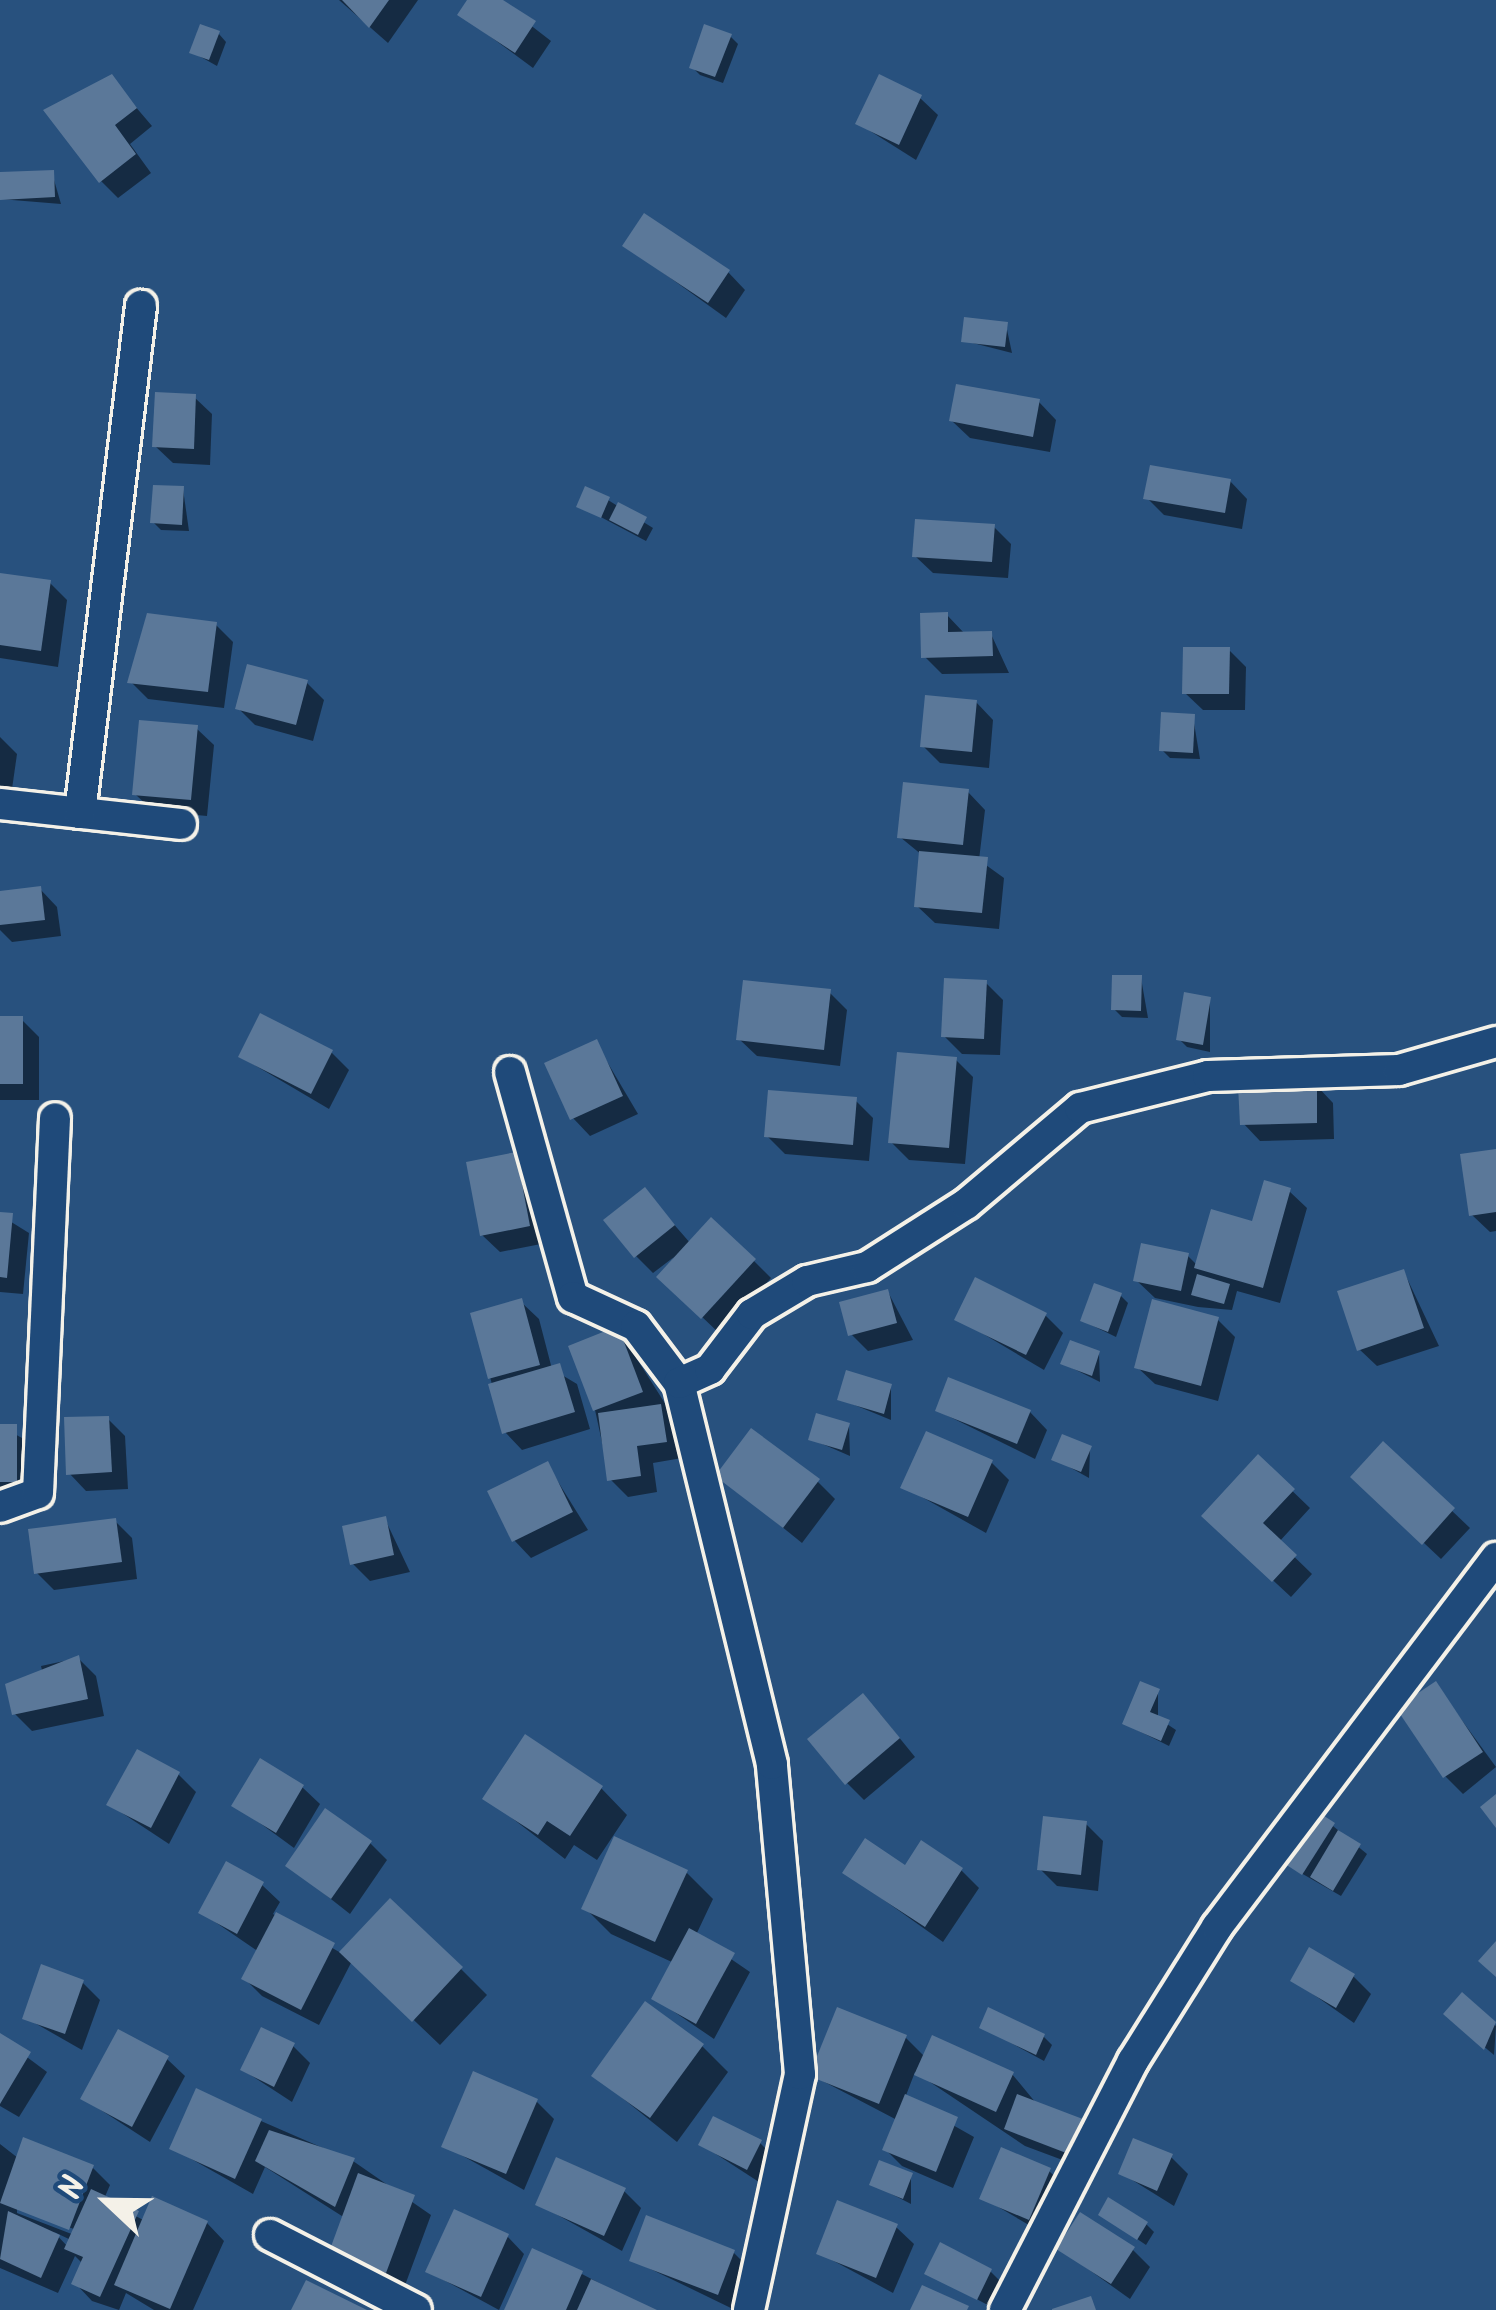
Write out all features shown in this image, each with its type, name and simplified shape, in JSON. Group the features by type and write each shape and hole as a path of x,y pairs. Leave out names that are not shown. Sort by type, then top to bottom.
{"street":[{"path":"80,813 141,306"},
{"path":"0,804 182,824"},
{"path":"679,1383 710,1369 752,1314 886,1254 1080,1108 1208,1076 1399,1070 1496,1042"},
{"path":"510,1072 573,1297 636,1326 679,1383 772,1765 800,2074 748,2310"},
{"path":"0,1507 38,1492 55,1118"},
{"path":"1005,2310 1132,2061 1217,1928 1496,1558"},
{"path":"270,2235 416,2310"}],"building":[{"path":"342,0 389,0 369,28"},
{"path":"467,0 503,0 536,21 515,53 457,15"},
{"path":"200,24 220,31 209,60 189,53"},
{"path":"704,24 732,34 715,77 689,68"},
{"path":"112,74 137,108 115,125 136,154 99,183 43,110"},
{"path":"879,74 922,95 899,145 855,124"},
{"path":"54,170 55,197 0,200 0,172"},
{"path":"644,213 730,270 708,303 622,246"},
{"path":"964,317 1008,322 1005,347 961,342"},
{"path":"956,384 1040,399 1033,437 949,421"},
{"path":"155,392 196,394 194,449 152,447"},
{"path":"1150,465 1231,479 1225,513 1143,499"},
{"path":"153,485 184,486 182,525 150,523"},
{"path":"585,486 610,497 601,518 576,507"},
{"path":"618,502 647,517 638,535 609,520"},
{"path":"915,519 995,524 992,562 912,557"},
{"path":"0,573 51,580 41,651 0,645"},
{"path":"948,612 948,632 992,631 993,656 921,658 920,613"},
{"path":"147,613 217,622 208,692 127,683"},
{"path":"1183,647 1230,647 1229,694 1182,694"},
{"path":"247,664 308,680 296,725 235,709"},
{"path":"925,695 977,700 972,752 920,747"},
{"path":"1161,712 1195,714 1193,753 1159,751"},
{"path":"139,720 198,725 191,800 132,795"},
{"path":"903,782 969,789 963,845 897,838"},
{"path":"919,851 988,857 982,913 914,907"},
{"path":"41,886 45,920 0,925 0,891"},
{"path":"1112,975 1142,975 1141,1011 1111,1010"},
{"path":"944,978 987,980 984,1039 941,1037"},
{"path":"743,980 831,989 824,1050 736,1040"},
{"path":"1184,992 1211,997 1203,1045 1176,1040"},
{"path":"260,1013 333,1050 311,1094 238,1057"},
{"path":"0,1016 23,1016 23,1084 0,1084"},
{"path":"597,1039 623,1096 570,1120 544,1063"},
{"path":"897,1052 957,1057 949,1148 888,1143"},
{"path":"1317,1082 1317,1123 1240,1125 1238,1085"},
{"path":"768,1090 857,1097 853,1145 764,1137"},
{"path":"1496,1149 1496,1212 1469,1216 1460,1154"},
{"path":"516,1152 530,1226 480,1236 466,1162"},
{"path":"1264,1180 1291,1188 1263,1288 1194,1268 1211,1209 1252,1221"},
{"path":"645,1187 675,1225 634,1258 603,1220"},
{"path":"0,1212 13,1213 7,1278 0,1277"},
{"path":"711,1217 756,1259 701,1319 656,1277"},
{"path":"1141,1243 1189,1253 1181,1291 1133,1281"},
{"path":"1404,1269 1424,1328 1357,1351 1337,1291"},
{"path":"1197,1274 1230,1284 1224,1304 1191,1295"},
{"path":"975,1277 1047,1313 1026,1355 954,1320"},
{"path":"1094,1283 1122,1293 1108,1332 1080,1321"},
{"path":"888,1289 897,1323 848,1336 839,1302"},
{"path":"522,1298 540,1365 488,1379 470,1313"},
{"path":"1152,1299 1219,1317 1201,1386 1134,1368"},
{"path":"618,1326 643,1392 593,1411 568,1346"},
{"path":"1070,1340 1100,1351 1092,1376 1060,1364"},
{"path":"560,1363 575,1412 502,1434 488,1384"},
{"path":"846,1370 892,1384 884,1414 837,1400"},
{"path":"948,1377 1031,1410 1017,1444 935,1411"},
{"path":"661,1404 667,1442 637,1446 641,1476 607,1481 598,1413"},
{"path":"816,1413 850,1423 842,1450 808,1440"},
{"path":"109,1416 112,1472 66,1475 64,1417"},
{"path":"0,1424 17,1424 17,1482 0,1482"},
{"path":"751,1428 820,1479 783,1528 715,1476"},
{"path":"926,1431 993,1460 968,1517 900,1488"},
{"path":"1062,1434 1092,1446 1081,1472 1051,1460"},
{"path":"1383,1441 1455,1508 1422,1545 1350,1477"},
{"path":"1258,1454 1295,1489 1263,1523 1297,1555 1272,1582 1201,1516"},
{"path":"548,1461 573,1512 512,1542 487,1491"},
{"path":"386,1516 394,1555 350,1565 342,1526"},
{"path":"116,1518 122,1562 34,1574 28,1529"},
{"path":"79,1655 88,1699 12,1715 5,1684"},
{"path":"1140,1681 1160,1689 1150,1712 1170,1720 1161,1741 1122,1724"},
{"path":"1436,1681 1483,1752 1443,1778 1396,1708"},
{"path":"863,1693 900,1738 845,1785 807,1739"},
{"path":"525,1734 603,1786 570,1836 547,1821 538,1835 482,1799"},
{"path":"137,1749 180,1772 151,1828 106,1805"},
{"path":"260,1758 304,1785 276,1833 231,1806"},
{"path":"1496,1794 1496,1828 1480,1807"},
{"path":"325,1808 372,1841 331,1899 285,1866"},
{"path":"1315,1810 1335,1823 1302,1875 1282,1862"},
{"path":"1043,1816 1087,1821 1081,1875 1037,1870"},
{"path":"1338,1830 1361,1844 1333,1891 1310,1877"},
{"path":"614,1836 688,1870 655,1942 581,1909"},
{"path":"865,1838 905,1865 921,1840 963,1868 925,1927 842,1873"},
{"path":"226,1861 264,1882 237,1934 198,1913"},
{"path":"390,1898 463,1967 412,2022 339,1952"},
{"path":"276,1912 335,1943 301,2010 241,1979"},
{"path":"689,1928 735,1953 696,2024 651,1999"},
{"path":"1496,1941 1496,1977 1478,1961"},
{"path":"1309,1947 1355,1974 1336,2008 1290,1981"},
{"path":"41,1964 84,1980 65,2034 22,2019"},
{"path":"1462,1992 1496,2022 1484,2050 1443,2014"},
{"path":"645,2001 704,2044 650,2118 591,2076"},
{"path":"837,2007 907,2035 879,2104 809,2076"},
{"path":"988,2007 1045,2034 1036,2055 979,2028"},
{"path":"261,2027 295,2043 274,2087 240,2070"},
{"path":"118,2029 169,2056 132,2127 80,2099"},
{"path":"0,2033 31,2052 0,2104"},
{"path":"932,2035 1014,2072 996,2112 914,2075"},
{"path":"473,2071 538,2099 506,2174 441,2147"},
{"path":"196,2088 262,2119 235,2179 169,2149"},
{"path":"905,2094 958,2117 936,2172 882,2150"},
{"path":"1017,2094 1088,2121 1074,2156 1004,2129"},
{"path":"713,2116 762,2140 747,2170 698,2145"},
{"path":"269,2130 355,2158 335,2207 255,2161"},
{"path":"23,2137 94,2165 69,2230 0,2203"},
{"path":"1133,2138 1173,2154 1157,2191 1118,2174"},
{"path":"1001,2147 1051,2168 1029,2220 979,2199"},
{"path":"556,2157 626,2188 604,2236 535,2205"},
{"path":"879,2160 913,2173 903,2199 869,2185"},
{"path":"358,2173 415,2195 386,2273 329,2252"},
{"path":"91,2189 139,2211 100,2297 71,2284 83,2257 64,2249"},
{"path":"152,2196 208,2221 170,2309 114,2285"},
{"path":"1108,2197 1148,2222 1137,2240 1098,2215"},
{"path":"837,2200 898,2224 876,2278 816,2254"},
{"path":"454,2209 509,2234 481,2297 425,2272"},
{"path":"8,2211 60,2235 41,2278 0,2259"},
{"path":"1080,2212 1135,2247 1111,2284 1056,2249"},
{"path":"646,2215 735,2250 718,2295 629,2261"},
{"path":"940,2242 992,2269 977,2300 924,2274"},
{"path":"532,2248 583,2271 566,2310 504,2310"},
{"path":"591,2279 657,2310 577,2310"},
{"path":"306,2280 367,2310 291,2310"},
{"path":"922,2285 969,2306 967,2310 910,2310"},
{"path":"1091,2296 1096,2310 1052,2310 1052,2309"}]}
